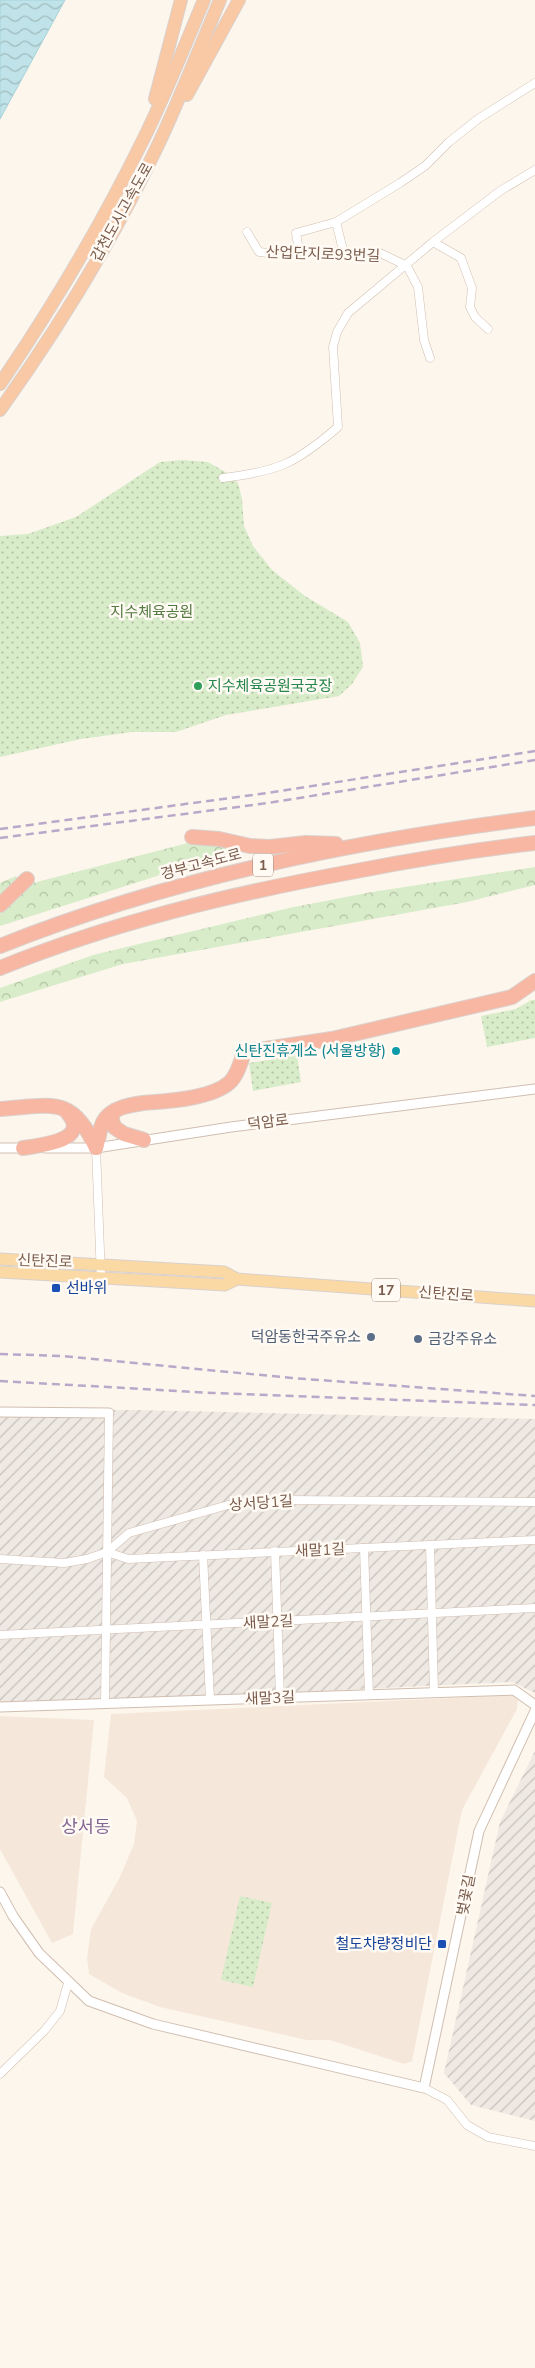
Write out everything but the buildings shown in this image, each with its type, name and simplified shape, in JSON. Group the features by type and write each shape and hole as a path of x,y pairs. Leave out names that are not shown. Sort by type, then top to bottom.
{"highway":[{"path":"146,135 181,0"},
{"name":"갑천도시고속도로","path":"0,384 65,283 106,213 146,135 204,0"},
{"name":"갑천도시고속도로","path":"0,410 80,287 120,219 160,142 220,0"},
{"path":"160,142 239,0"},
{"name":"경부고속도로","path":"0,946 68,920 211,877 357,845 535,818"},
{"path":"192,837 219,839 250,846 270,848 306,843 357,845"},
{"name":"1","path":"0,968 43,950 123,924 201,903 457,853 535,843"},
{"path":"0,905 27,879"},
{"path":"96,1148 101,1127 105,1120 116,1110 132,1105 184,1098 219,1089 230,1082 240,1065 244,1052 332,1039 512,997 535,981"},
{"path":"0,1109 60,1107 78,1116 84,1123 96,1148"},
{"path":"23,1148 51,1143 71,1134 74,1128 73,1120 68,1112 60,1107"},
{"path":"116,1110 111,1116 114,1127 124,1134 144,1140"}],"main road":[{"name":"신탄진로","path":"0,1259 224,1272 237,1279 535,1301"},
{"name":"신탄진로","path":"0,1272 225,1285 237,1279"}],"street":[{"path":"299,252 296,233 336,222 425,166 478,119 535,83"},
{"name":"산업단지로93번길","path":"224,478 259,473 295,461 338,427 338,399 333,361 337,332 348,313 434,242 500,191 535,170"},
{"path":"336,222 344,254"},
{"name":"산업단지로93번길","path":"247,232 259,252 288,255 299,252 380,254 407,266"},
{"path":"434,242 461,258 472,288 470,307 475,317 488,330"},
{"path":"407,266 418,287 424,340 430,358"},
{"name":"덕암로","path":"0,1148 96,1148 231,1127 535,1089"},
{"path":"96,1148 101,1277"},
{"path":"0,1412 109,1413 105,1703"},
{"name":"상서당1길","path":"0,1559 64,1563 88,1559 107,1552 129,1533 228,1505 288,1500 535,1502"},
{"name":"새말1길","path":"107,1552 128,1559 535,1540"},
{"path":"430,1545 434,1692"},
{"path":"364,1548 369,1694"},
{"path":"275,1552 280,1698"},
{"path":"204,1555 210,1700"},
{"name":"새말2길","path":"0,1635 367,1618 535,1608"},
{"name":"새말3길","path":"0,1706 514,1690 535,1705"},
{"name":"벚꽃길","path":"424,2088 479,1831 532,1724 535,1711"},
{"path":"0,1892 13,1916 39,1953 68,1983 89,2001 153,2024 424,2088 447,2100 467,2125 488,2137 535,2146"},
{"path":"0,2074 44,2031 60,2011 68,1983"}],"shaded area":[{"path":"133,1410 535,1419 535,1693 512,1682 0,1706 0,1411"},
{"path":"513,1695 518,1700 517,1709 462,1810 412,2061 404,2064 330,2040 307,2040 160,2007 122,1993 89,1974 87,1958 91,1929 120,1877 134,1844 137,1821 127,1798 104,1777 111,1714"},
{"path":"0,1716 94,1720 73,1934 52,1943 0,1849"},
{"path":"535,1751 535,2121 471,2105 444,2073 500,1822"}],"green space":[{"name":"지수체육공원","path":"182,460 208,462 229,474 238,483 242,499 244,526 253,546 272,570 305,596 348,622 360,643 363,667 352,684 339,696 226,715 176,732 132,732 81,739 0,757 0,536 28,534 76,517 160,462"},
{"path":"192,842 217,844 236,849 235,855 198,863 0,926 0,913 29,884"},
{"path":"535,867 535,885 467,902 123,964 0,1002 0,988 93,955 289,908 372,892"},
{"path":"16,876 19,882 0,898 0,883"},
{"path":"531,1000 535,1000 535,1038 487,1047 481,1016 516,1009"},
{"path":"297,1055 301,1082 253,1091 249,1063"},
{"path":"240,1896 272,1903 253,1987 221,1980"}],"water":[{"path":"0,0 65,0 0,119"}],"railway":[{"path":"0,829 267,793 535,751"},
{"path":"0,838 268,803 535,760"},
{"path":"0,1354 62,1356 292,1378 535,1396"},
{"path":"0,1381 213,1393 535,1405"}],"place":[{"name":"지수체육공원국궁장","path":"198,686"},
{"name":"신탄진휴게소 (서울방향)","path":"396,1051"},
{"name":"선바위","path":"56,1288"},
{"name":"덕암동한국주유소","path":"371,1337"},
{"name":"금강주유소","path":"418,1339"},
{"name":"철도차량정비단","path":"442,1944"}],"district":[{"name":"상서동","path":"86,1827"}]}
